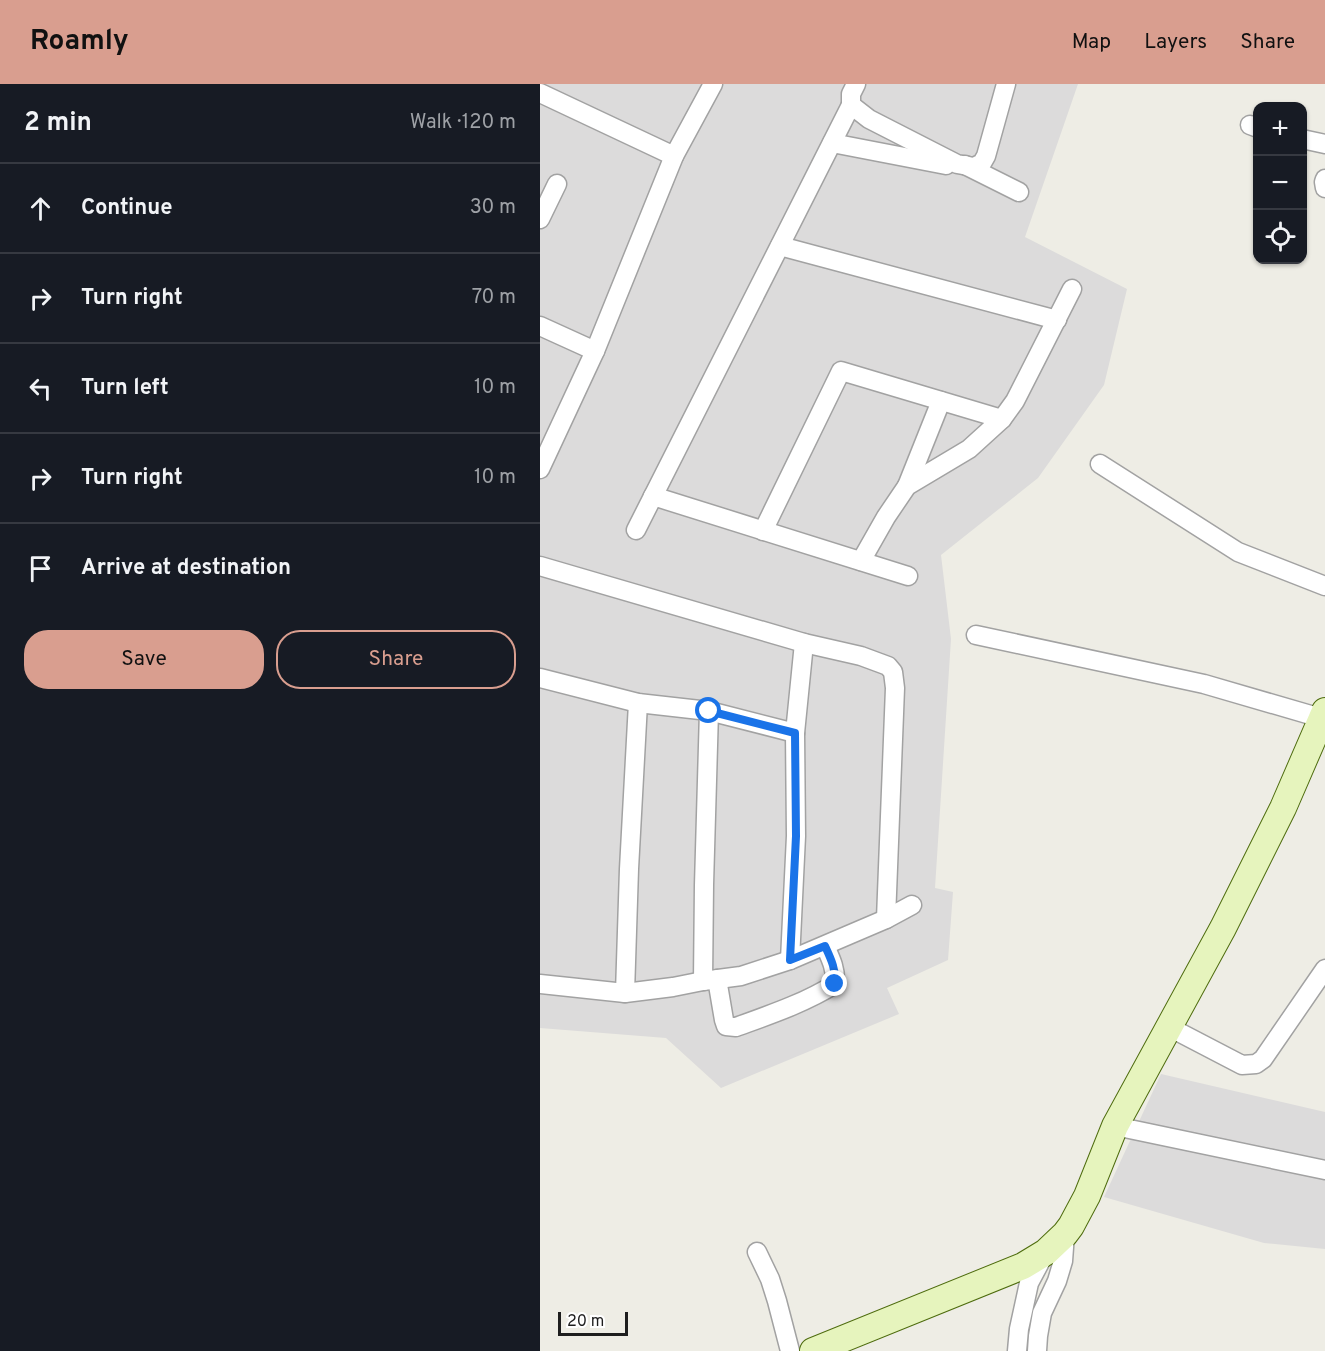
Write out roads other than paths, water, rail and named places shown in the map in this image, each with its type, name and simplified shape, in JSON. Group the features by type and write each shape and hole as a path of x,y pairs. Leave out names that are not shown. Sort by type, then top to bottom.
{"street":[{"path":"540,469 595,351 674,156 713,84"},
{"path":"636,530 851,105 851,94 856,84"},
{"path":"832,143 943,165 974,166 982,163 986,156 1006,84"},
{"path":"540,93 674,156"},
{"path":"851,105 869,119 1019,192"},
{"path":"1307,140 1325,144"},
{"path":"1325,179 1325,188"},
{"path":"542,212 557,184"},
{"path":"780,246 1057,320"},
{"path":"907,486 969,449 1002,419 1015,401 1072,289"},
{"path":"540,326 595,351"},
{"path":"764,531 842,371 1002,419"},
{"path":"861,561 907,486 940,401"},
{"path":"1100,464 1238,552 1325,586"},
{"path":"653,496 908,576"},
{"path":"540,566 804,643 861,656 888,666 894,672 886,919"},
{"path":"813,1351 1023,1266 1046,1252 1065,1234 1087,1196 1115,1126 1223,928 1283,808 1323,714 1204,684 976,635"},
{"path":"790,960 796,836 795,733 804,643"},
{"path":"540,678 638,703 709,711 795,733"},
{"path":"625,993 638,703"},
{"path":"709,711 704,885 710,980 726,1026 736,1027 797,1003 835,984 836,974 825,946"},
{"path":"540,984 625,993 741,976 825,946 912,905"},
{"path":"1169,1027 1242,1065 1256,1064 1263,1059 1325,969"},
{"path":"1115,1126 1325,1170"},
{"path":"1037,1351 1042,1313 1057,1281 1063,1261 1065,1234"},
{"path":"757,1252 770,1279 790,1351"},
{"path":"1017,1351 1019,1329 1029,1283 1046,1252"}]}
